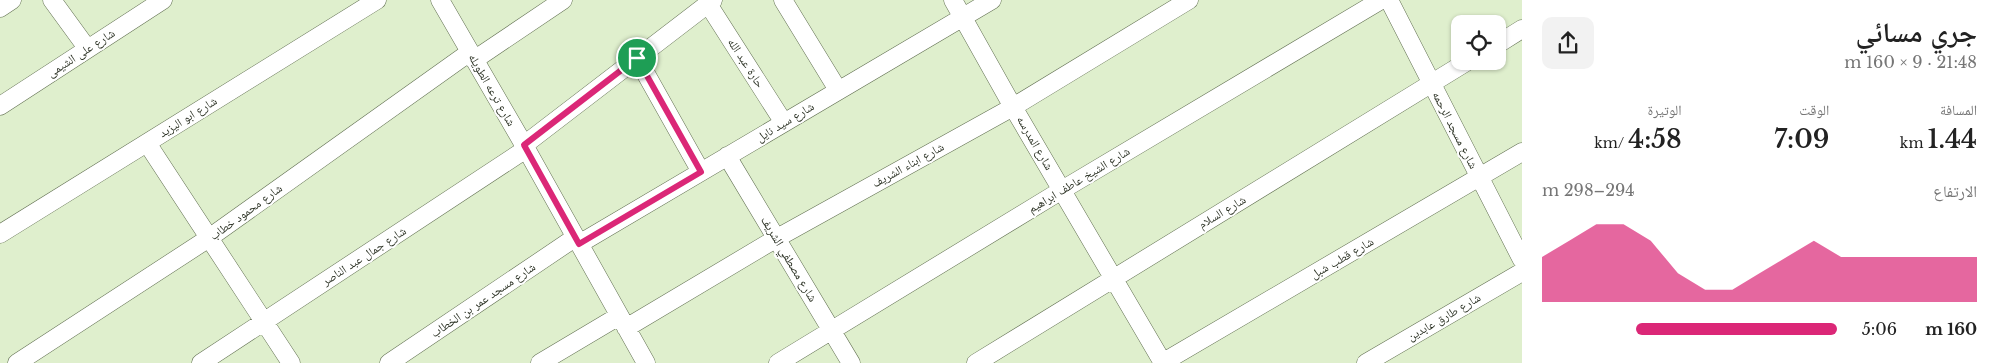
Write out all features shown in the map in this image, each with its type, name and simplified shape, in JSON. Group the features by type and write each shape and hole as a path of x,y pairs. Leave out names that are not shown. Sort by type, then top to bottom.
{"street":[{"path":"0,8 12,0"},
{"path":"52,0 87,48"},
{"name":"شارع على الشيمى","path":"0,106 163,0"},
{"name":"شارع ابو اليزيد","path":"0,234 377,0"},
{"name":"شارع ترعه الطويله","path":"440,0 646,363"},
{"name":"شارع محمود خطاب","path":"17,363 209,238 472,56 563,0"},
{"path":"784,0 838,90"},
{"name":"شارع المدرسه","path":"953,0 1013,107 1163,363"},
{"name":"شارع سيد نايل","path":"578,241 701,172 992,0"},
{"name":"شارع ابناء الشريف","path":"540,363 622,322 1013,107 1189,0"},
{"name":"شارع الشيخ عاطف ابراهيم","path":"778,363 1062,190 1381,0"},
{"name":"شارع مسجد الرحمه","path":"1389,0 1522,260"},
{"name":"شارع جمال عبد الناصر","path":"201,363 525,147 710,2"},
{"name":"حارة عبد الله","path":"710,2 784,122"},
{"path":"1506,39 1522,29"},
{"path":"637,58 701,172"},
{"name":"شارع السلام","path":"976,363 1454,70"},
{"path":"147,143 291,363"},
{"name":"شارع قطب شبل","path":"1163,363 1522,152"},
{"name":"شارع مصطفي الشريف","path":"727,156 851,363"},
{"name":"شارع مسجد عمر بن الخطاب","path":"389,363 578,241"},
{"name":"شارع طارق عابدين","path":"1366,363 1522,272"}],"route":[{"path":"637,58 701,172 579,244 524,145 637,58"}]}
